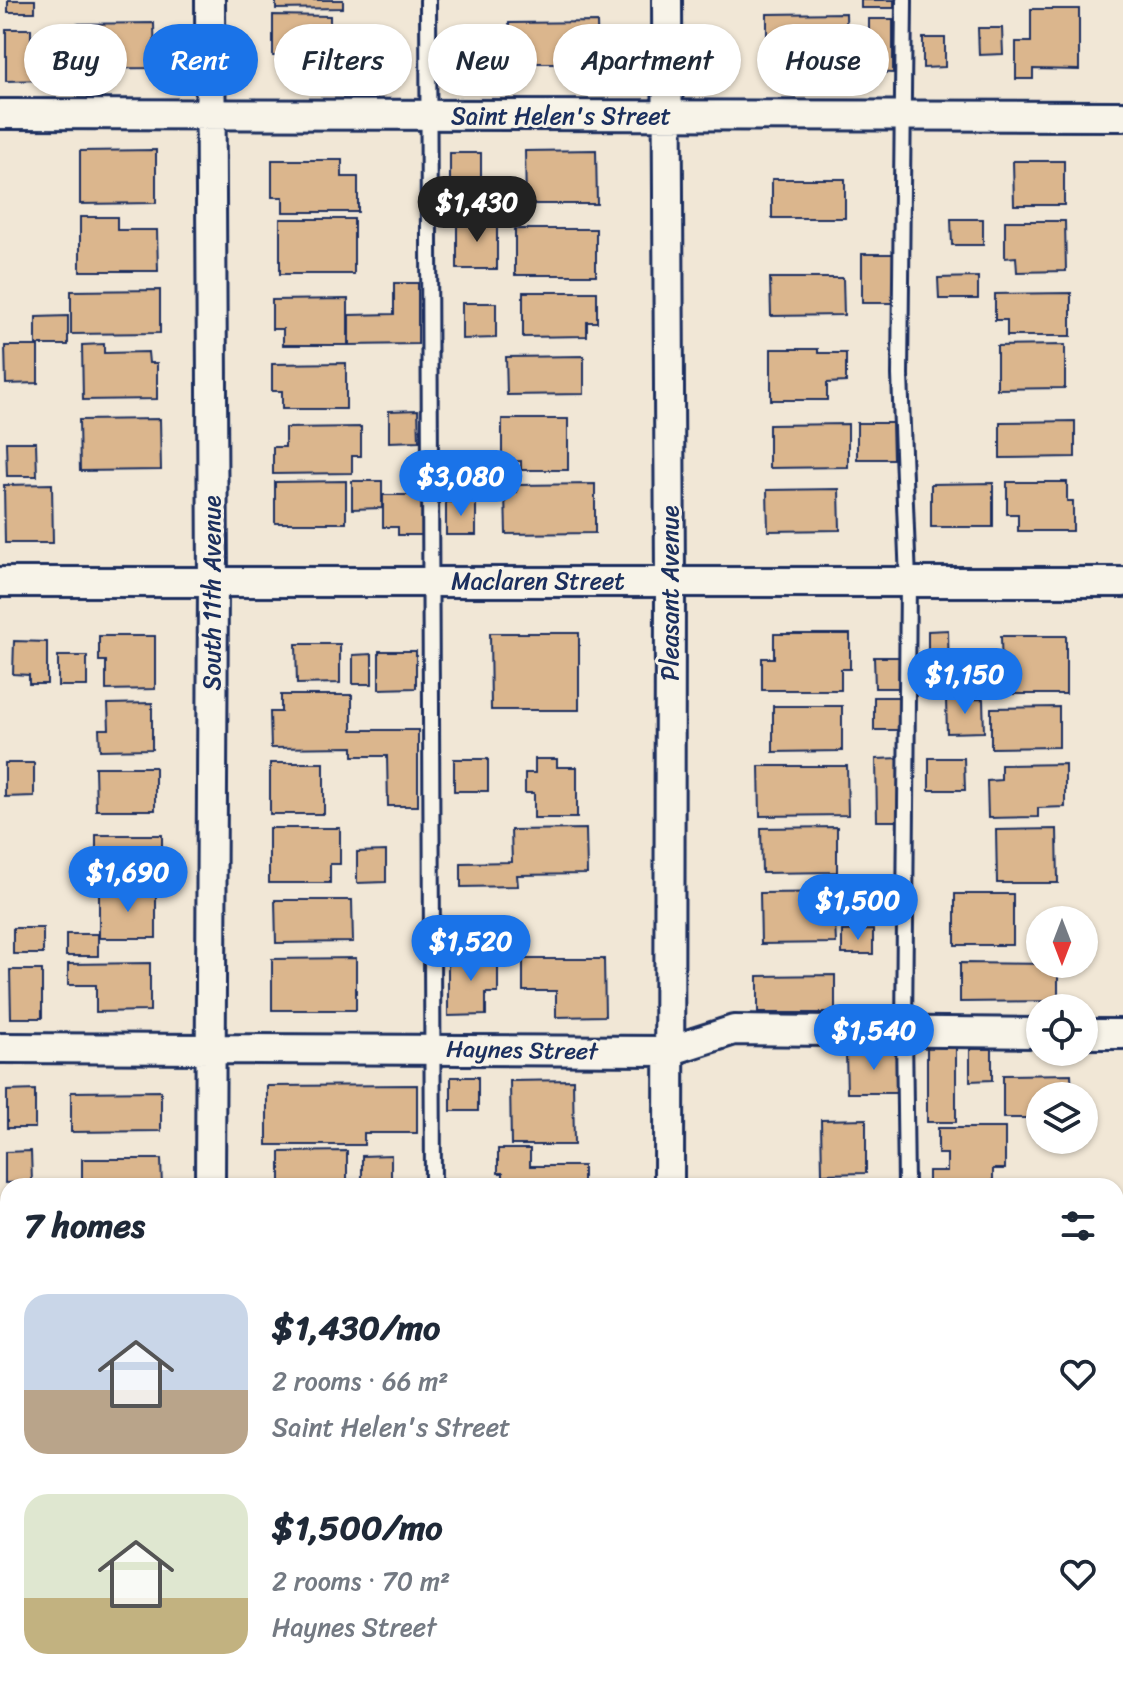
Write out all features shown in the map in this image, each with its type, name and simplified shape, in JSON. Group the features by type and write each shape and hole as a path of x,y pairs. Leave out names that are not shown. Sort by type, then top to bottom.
{"street":[{"name":"South 11th Avenue","path":"210,0 213,583 210,1178"},
{"name":"Pleasant Avenue","path":"667,0 669,1178"},
{"name":"Saint Helen's Street","path":"0,114 1123,116"},
{"name":"Maclaren Street","path":"0,582 1123,582"},
{"name":"Haynes Street","path":"0,1048 669,1051 734,1030 1026,1033"},
{"path":"1098,1034 1123,1034"}],"lane":[{"path":"428,0 433,1178"},
{"path":"904,0 900,375 908,581 904,1031 906,1178"}],"building":[{"path":"8,0 35,0 35,12 8,12"},
{"path":"276,0 343,0 343,8 276,9"},
{"path":"861,0 894,0 894,8 861,8"},
{"path":"1031,9 1079,9 1079,70 1033,69 1033,79 1016,79 1016,42 1031,42"},
{"path":"846,13 846,24 767,24 767,14"},
{"path":"273,15 330,16 330,24 274,24 273,56"},
{"path":"869,19 893,19 893,73 889,73 889,24 869,24"},
{"path":"154,23 143,24 143,68 127,68 127,24 66,24"},
{"path":"509,23 597,24 553,24 553,63 537,63 537,24"},
{"path":"978,28 1002,28 1003,54 979,55"},
{"path":"6,29 24,29 24,81 6,81"},
{"path":"923,38 945,38 945,67 923,68"},
{"path":"156,150 156,203 80,204 80,151"},
{"path":"596,150 597,204 526,204 525,151"},
{"path":"450,153 481,153 481,189 450,190"},
{"path":"272,160 342,160 342,177 358,177 358,212 283,212 283,197 272,197"},
{"path":"1013,161 1064,161 1064,205 1014,205"},
{"path":"772,179 845,179 845,218 772,218"},
{"path":"80,217 117,217 117,230 157,230 158,271 80,271"},
{"path":"280,219 354,219 354,274 280,274"},
{"path":"951,219 983,219 983,245 952,245"},
{"path":"457,220 497,220 497,269 457,269"},
{"path":"1005,221 1065,221 1066,271 1017,272 1016,257 1005,258"},
{"path":"515,229 596,229 596,275 515,275"},
{"path":"862,254 893,254 893,303 862,303"},
{"path":"978,277 978,299 939,299 938,278"},
{"path":"770,278 843,278 844,315 771,316"},
{"path":"394,283 418,283 418,344 349,345 349,315 394,314"},
{"path":"160,290 160,333 71,334 71,291"},
{"path":"523,292 597,292 597,322 587,322 587,336 523,337"},
{"path":"1071,293 1071,336 1007,336 1007,320 995,320 995,294"},
{"path":"348,299 348,345 283,345 283,329 272,329 272,300"},
{"path":"462,303 496,303 496,338 462,339"},
{"path":"68,316 68,345 36,345 36,317"},
{"path":"104,344 104,353 148,352 149,363 157,363 157,399 83,400 82,345"},
{"path":"1065,345 1065,388 997,389 997,346"},
{"path":"5,346 38,346 38,383 6,384"},
{"path":"771,349 818,349 818,353 846,353 846,382 827,383 827,400 771,400"},
{"path":"584,356 584,394 507,395 506,357"},
{"path":"346,363 346,409 282,409 282,391 272,391 272,364"},
{"path":"418,410 419,441 389,442 389,411"},
{"path":"160,419 161,470 80,471 79,420"},
{"path":"502,419 568,419 568,470 521,470 521,461 502,462"},
{"path":"1075,421 1075,457 1000,458 1000,422"},
{"path":"857,423 892,423 893,459 857,459"},
{"path":"848,424 848,467 769,468 769,425"},
{"path":"361,427 361,456 352,456 352,473 273,474 273,447 285,447 285,428"},
{"path":"6,442 36,442 37,476 7,476"},
{"path":"346,481 346,523 275,523 275,482"},
{"path":"352,481 382,481 382,508 352,509"},
{"path":"1007,482 1067,482 1067,501 1073,501 1073,531 1018,531 1018,514 1007,514"},
{"path":"993,483 993,527 931,527 931,484"},
{"path":"52,484 53,543 5,543 4,485"},
{"path":"595,484 595,533 506,534 505,492 517,492 517,485"},
{"path":"839,489 840,530 768,531 767,490"},
{"path":"383,495 423,495 423,535 398,535 398,527 383,527"},
{"path":"446,502 476,502 476,535 446,535"},
{"path":"948,630 949,681 928,681 928,631"},
{"path":"490,633 579,633 579,710 491,710"},
{"path":"774,634 850,634 850,669 841,669 841,690 762,690 762,658 774,658"},
{"path":"99,636 155,636 155,689 106,690 106,661 99,661"},
{"path":"1001,636 1066,636 1066,694 1013,694 1013,676 1002,676"},
{"path":"14,641 47,642 47,684 29,684 29,675 13,674"},
{"path":"296,644 340,644 340,683 297,684"},
{"path":"379,651 416,651 416,688 379,689"},
{"path":"372,654 372,684 353,684 353,655"},
{"path":"58,656 87,656 87,686 58,686"},
{"path":"874,657 900,657 900,688 875,688"},
{"path":"281,695 352,695 352,730 418,730 418,806 388,806 387,756 353,756 353,747 271,748 270,712 281,712"},
{"path":"874,697 901,697 901,730 874,730"},
{"path":"983,699 984,732 947,733 946,700"},
{"path":"152,703 152,749 100,750 99,729 109,729 108,704"},
{"path":"773,706 842,706 842,751 773,752"},
{"path":"1059,707 1059,747 991,748 991,708"},
{"path":"901,758 902,821 877,821 876,759"},
{"path":"929,758 964,758 965,790 929,790"},
{"path":"454,759 488,759 488,791 454,791"},
{"path":"535,759 557,759 557,767 577,767 577,818 534,818 534,793 525,793 525,773 535,773"},
{"path":"5,763 34,763 34,796 5,797"},
{"path":"270,763 324,763 324,814 270,814"},
{"path":"1065,764 1065,807 1038,808 1038,817 988,818 987,781 1001,780 1001,765"},
{"path":"759,766 847,766 848,815 760,816"},
{"path":"95,767 155,767 155,810 96,810"},
{"path":"837,827 837,872 762,873 761,828"},
{"path":"269,828 340,828 340,864 330,864 330,883 269,883"},
{"path":"586,829 587,874 517,875 518,886 461,887 461,863 512,862 511,830"},
{"path":"1057,829 1058,883 997,883 996,830"},
{"path":"96,835 162,835 162,881 96,881"},
{"path":"386,851 386,882 357,883 357,852"},
{"path":"99,889 156,889 156,938 99,938"},
{"path":"856,892 856,922 835,922 836,943 761,944 760,893"},
{"path":"955,894 1013,894 1013,945 955,945"},
{"path":"275,900 352,900 353,942 276,943"},
{"path":"13,928 43,928 43,954 13,954"},
{"path":"873,930 873,954 842,954 842,931"},
{"path":"66,934 98,934 98,956 66,956"},
{"path":"448,954 498,954 498,993 486,993 486,1015 448,1016"},
{"path":"356,958 356,1010 272,1010 272,959"},
{"path":"523,959 604,959 605,1016 556,1017 556,991 523,991"},
{"path":"150,963 150,1011 96,1012 96,985 68,985 68,964"},
{"path":"960,963 1026,964 1026,978 1058,978 1058,994 1026,994 1026,1001 960,1002"},
{"path":"10,970 42,970 42,1018 11,1018"},
{"path":"835,975 835,1013 758,1013 758,976"},
{"path":"927,1046 956,1046 956,1122 927,1122"},
{"path":"970,1049 992,1049 992,1080 970,1081"},
{"path":"846,1052 901,1052 901,1093 847,1093"},
{"path":"1071,1074 1071,1082 1026,1082 1026,1118 1003,1118 1003,1075"},
{"path":"451,1077 478,1077 478,1111 451,1111"},
{"path":"573,1080 574,1145 511,1145 510,1081"},
{"path":"417,1085 417,1133 364,1133 364,1145 267,1145 267,1086"},
{"path":"35,1090 35,1128 7,1128 7,1091"},
{"path":"161,1091 161,1131 71,1132 71,1092"},
{"path":"866,1119 866,1173 822,1174 821,1120"},
{"path":"938,1128 1005,1128 1005,1169 993,1169 993,1178 928,1178 928,1171 947,1171 947,1154 938,1154"},
{"path":"498,1149 530,1149 530,1166 583,1166 583,1178 503,1178 503,1173 498,1173"},
{"path":"31,1151 32,1178 5,1178 5,1152"},
{"path":"347,1151 347,1178 280,1178 280,1152"},
{"path":"391,1155 391,1178 362,1178 362,1156"},
{"path":"82,1159 161,1159 162,1178 82,1178"}]}
